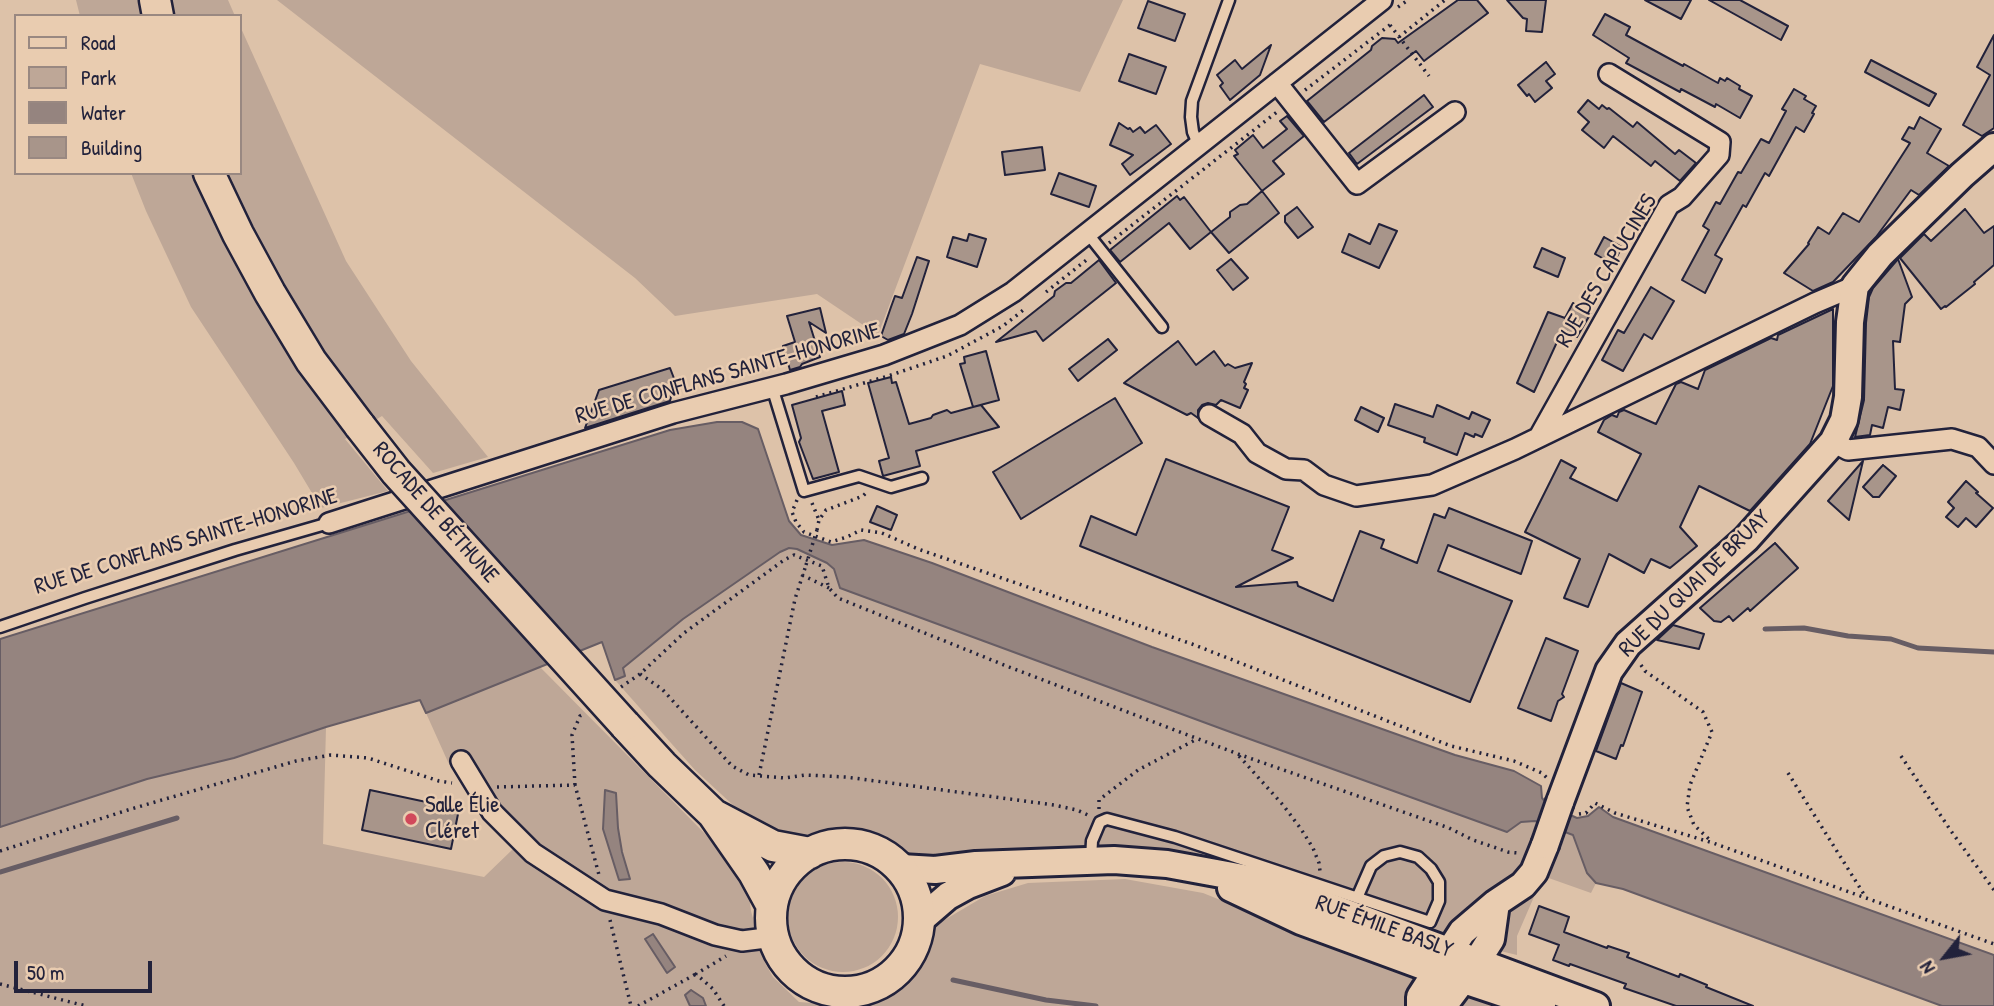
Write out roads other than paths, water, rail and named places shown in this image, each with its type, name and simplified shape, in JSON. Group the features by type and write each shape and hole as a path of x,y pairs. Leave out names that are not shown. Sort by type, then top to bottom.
{"main road":[{"name":"ROCADE DE BÉTHUNE","path":"210,175 270,293 311,361 360,426 396,472 625,725 713,814 754,873 772,906"},
{"name":"ROCADE DE BÉTHUNE","path":"713,814 773,846 810,853"},
{"path":"848,844 868,847 886,855 901,868 918,902 916,940 908,958 895,973 856,998 825,989 810,994 782,955 771,922 772,906 779,885 792,866 810,853 828,845 848,844"}],"street":[{"name":"RUE DE CONFLANS SAINTE-HONORINE","path":"329,523 673,413 894,352 960,325 1013,292 1377,3"},
{"name":"RUE DES CAPUCINES","path":"1539,437 1668,205 1682,197 1719,155 1720,142 1609,74"},
{"path":"1277,83 1357,184 1455,112"},
{"path":"1209,415 1242,434 1257,453 1286,469 1304,470 1324,485 1356,496 1432,485 1539,437 1855,286 1880,255 1994,147"},
{"name":"RUE DU QUAI DE BRUAY","path":"1457,966 1491,939 1496,903 1523,885 1534,872 1609,671 1628,644 1746,539 1833,442 1844,420 1848,397 1850,322 1855,286"},
{"path":"1833,442 1849,450 1952,439 1978,447 1994,464"},
{"path":"461,761 492,812 533,853 605,900 661,914 715,935 742,941 774,937"},
{"name":"RUE ÉMILE BASLY","path":"901,868 935,870 976,865 1091,860 1167,864 1253,880 1287,891 1457,966"},
{"path":"919,920 948,896 968,885 1023,864"},
{"name":"RUE ÉMILE BASLY","path":"1167,864 1233,889 1301,921 1369,934 1457,966"},
{"path":"1457,966 1539,995 1596,1006"},
{"path":"1420,1006 1420,997 1457,966"},
{"path":"1443,1006 1457,966"}],"lane":[{"path":"1199,146 1193,132 1192,101 1229,0"},
{"path":"1088,234 1162,327"},
{"path":"772,387 804,491 859,476 891,487 922,478"},
{"name":"RUE DE CONFLANS SAINTE-HONORINE","path":"0,627 210,558 329,523"},
{"path":"1091,860 1092,841 1100,822 1107,819 1175,837 1317,884 1357,898 1430,922 1439,901 1439,882 1432,869 1418,857 1400,852 1384,856 1371,866 1357,898"}],"water":[{"path":"717,422 742,422 758,429 789,521 801,535 832,545 864,540 932,563 1152,647 1455,755 1514,771 1541,786 1542,798 1548,805 1577,818 1588,816 1599,807 1613,817 1994,955 1994,1006 1942,1006 1623,889 1596,883 1587,873 1573,835 1535,821 1521,822 1507,832 1233,733 840,588 834,569 827,563 789,548 683,619 623,668 625,676 615,680 602,642 426,713 420,700 326,727 234,758 147,779 0,827 0,639 670,430"},
{"path":"605,790 616,793 618,828 630,879 619,880 603,829"},
{"path":"653,934 675,967 667,973 645,939"},
{"path":"691,990 703,998 706,1006 690,1006 685,995"}],"waterway":[{"path":"1765,629 1804,628 1848,636 1891,639 1918,648 1994,652"},
{"path":"0,872 177,818"},
{"path":"953,980 1046,1000 1096,1006"}],"place":[{"name":"Salle Élie Cléret","path":"411,819"}]}
